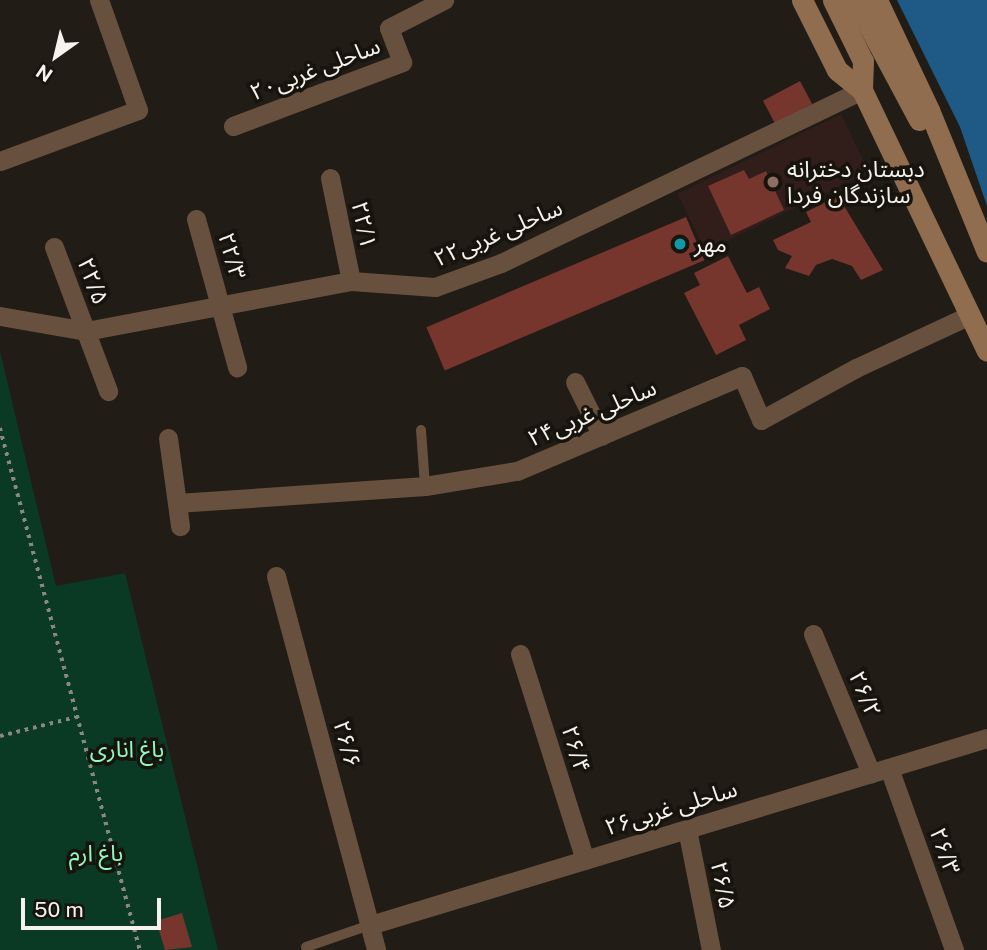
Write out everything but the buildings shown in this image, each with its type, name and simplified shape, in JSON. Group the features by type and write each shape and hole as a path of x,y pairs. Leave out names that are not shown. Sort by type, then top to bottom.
{"main road":[{"path":"802,0 837,70 862,90 987,351"},
{"path":"832,0 863,61 862,90"},
{"path":"855,0 987,252"},
{"path":"877,0 929,110 966,208"}],"street":[{"path":"0,162 138,110 99,0"},
{"name":"ساحلی غربی۲۰","path":"233,126 402,62 389,28 444,0"},
{"name":"ساحلی غربی۲۲","path":"86,331 351,281 435,287 501,263 862,90"},
{"name":"۲۲/۱","path":"330,178 351,281"},
{"name":"۲۲/۳","path":"196,219 237,367"},
{"name":"۲۲/۵","path":"54,247 108,391"},
{"name":"ساحلی غربی۲۴","path":"177,503 425,486 517,471 742,376 761,420 856,368 970,315"},
{"path":"0,316 86,331"},
{"path":"575,382 602,436"},
{"path":"168,439 180,526"},
{"name":"۲۶/۶","path":"276,576 376,950"},
{"name":"۲۶/۲","path":"813,634 880,770"},
{"name":"۲۶/۴","path":"520,654 585,860"},
{"name":"ساحلی غربی۲۶","path":"370,925 987,738"},
{"name":"۲۶/۳","path":"880,770 954,950"},
{"name":"۲۶/۵","path":"687,829 711,950"}],"lane":[{"path":"421,430 425,486"},
{"path":"306,947 370,925"}],"path":[{"path":"0,428 140,950"},
{"path":"0,736 76,717"}],"shaded area":[{"name":"دبستان دخترانه سازندگان فردا","path":"841,114 869,172 705,251 677,194"}],"green space":[{"name":"باغ ارم","path":"0,351 56,586 125,573 218,950 0,950"}],"water":[{"path":"897,0 987,0 987,206 960,127"}],"place":[{"name":"دبستان دخترانه سازندگان فردا","path":"773,182"},
{"name":"مهر","path":"680,244"}],"park label":[{"name":"باغ اناری","path":"127,749"}]}
